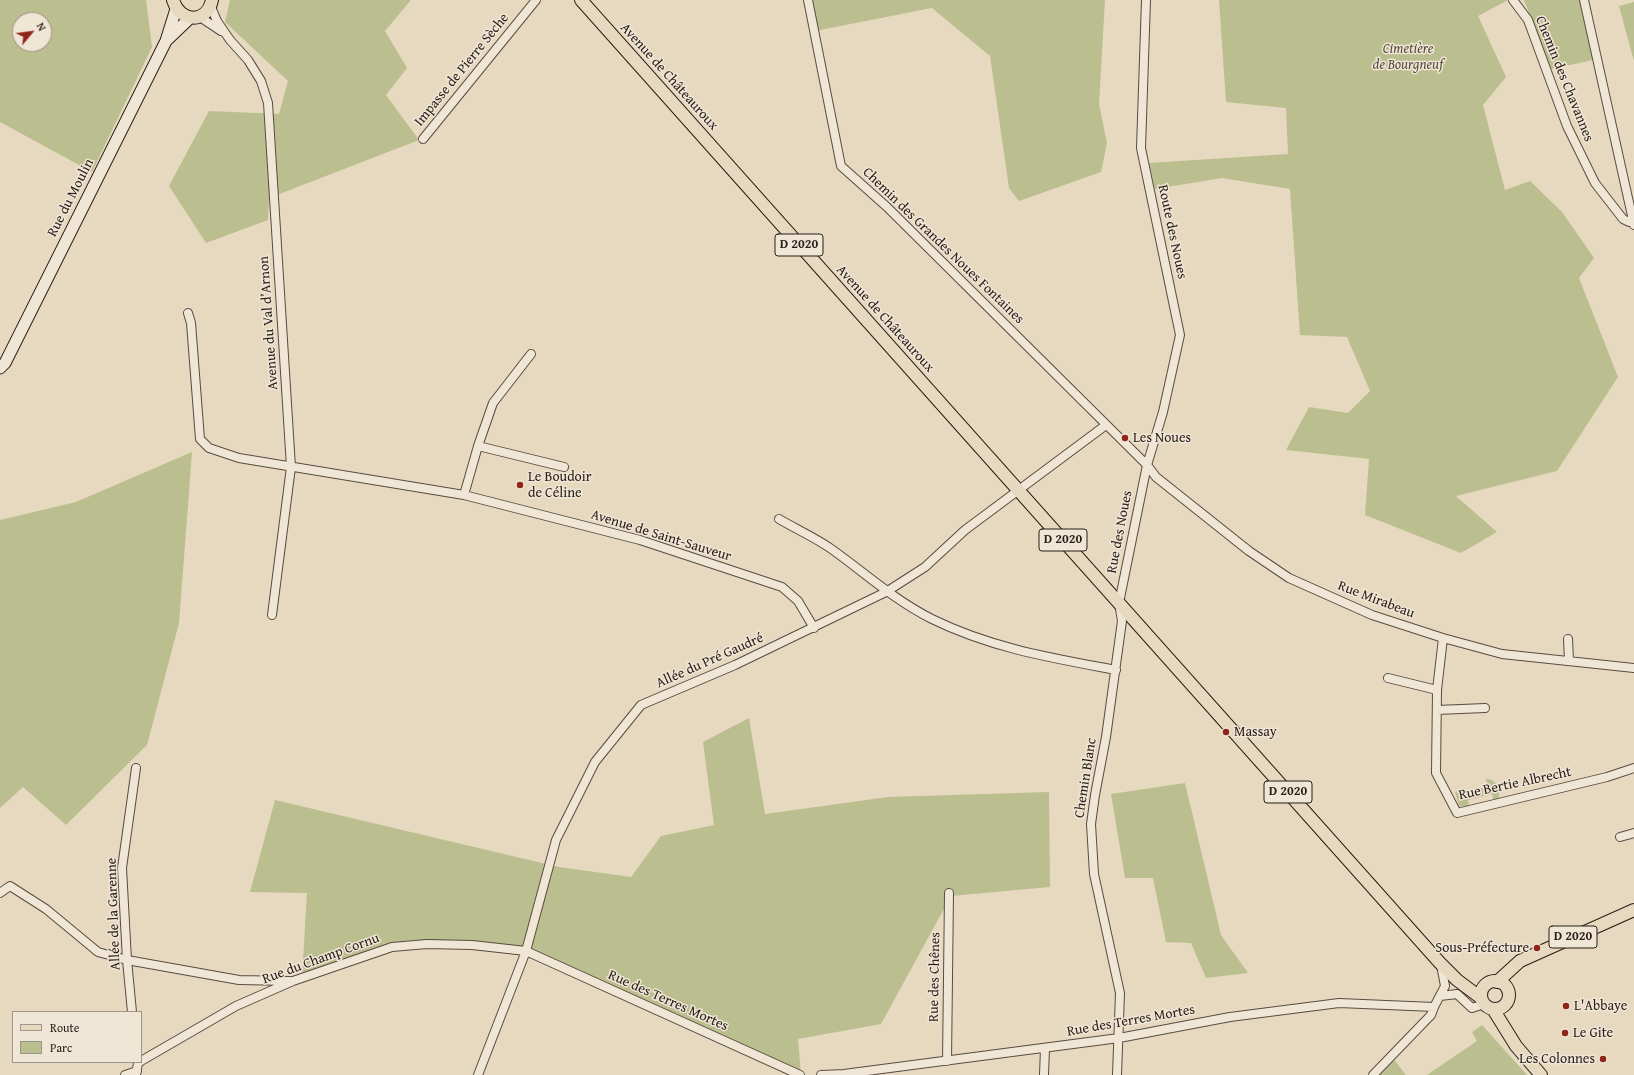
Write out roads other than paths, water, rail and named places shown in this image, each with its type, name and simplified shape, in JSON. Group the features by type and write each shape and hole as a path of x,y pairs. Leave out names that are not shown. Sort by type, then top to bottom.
{"main road":[{"name":"Avenue de Châteauroux","path":"581,0 1120,603"},
{"path":"175,5 182,15 195,17 212,4"},
{"name":"D 2020","path":"1120,603 1440,963 1458,981 1486,1003"},
{"name":"D 2020","path":"1496,985 1514,966 1634,910"},
{"path":"1458,981 1496,985 1508,996 1505,1004 1512,1039"},
{"path":"1496,985 1482,991 1486,1003 1516,1046 1541,1075"},
{"path":"1486,1003 1502,1007 1505,1004"}],"street":[{"name":"Impasse de Pierre Sèche","path":"423,139 536,0"},
{"name":"Chemin des Grandes Noues Fontaines","path":"808,0 841,166 887,207 1147,465"},
{"name":"Route des Noues","path":"1146,0 1141,148 1180,335 1163,412 1147,465"},
{"name":"Chemin des Chavannes","path":"1513,0 1528,20 1567,126 1596,183 1623,219 1634,223"},
{"path":"1584,0 1634,223"},
{"name":"Avenue du Val d’Arnon","path":"212,4 217,21 230,40 248,60 261,81 268,103 291,467 272,615"},
{"name":"Rue du Moulin","path":"0,368 5,363 166,41 175,5"},
{"name":"Avenue du Val d’Arnon","path":"195,17 230,40"},
{"name":"Rue du Moulin","path":"166,41 195,17"},
{"name":"Avenue de Saint-Sauveur","path":"188,313 191,323 200,439 209,448 239,458 464,495 640,540 782,587 798,601 814,628"},
{"path":"464,495 478,446 493,403 531,354"},
{"name":"Allée du Pré Gaudré","path":"478,1075 526,951 556,840 595,762 641,704 735,665 886,592 926,567 965,530 1106,425"},
{"path":"478,446 564,467"},
{"name":"Rue des Noues","path":"1120,603 1147,465"},
{"name":"Rue Mirabeau","path":"1147,465 1156,477 1168,487 1249,551 1289,578 1372,615 1443,638 1502,654 1634,668"},
{"path":"779,520 829,547 886,592 932,619 989,643 1018,651 1116,670"},
{"name":"Chemin Blanc","path":"1117,1075 1120,993 1106,922 1094,874 1091,824 1116,670 1122,621 1120,603"},
{"name":"Rue Bertie Albrecht","path":"1443,638 1438,690 1436,773 1457,813 1607,778 1634,768"},
{"path":"1568,639 1569,661"},
{"path":"1388,678 1438,690"},
{"path":"1437,710 1485,708"},
{"name":"Allée de la Garenne","path":"132,1011 127,960 122,868 136,768"},
{"path":"1620,837 1634,833"},
{"path":"0,893 10,886 46,909 98,952 127,960 239,980 293,981"},
{"name":"Rue des Chênes","path":"947,1061 949,894"},
{"name":"Rue du Champ Cornu","path":"125,1075 236,1006 293,981 392,947 427,944 472,945 526,951"},
{"name":"Rue des Terres Mortes","path":"526,951 800,1075"},
{"path":"1373,1075 1431,1014 1444,986 1440,963"},
{"path":"1444,986 1458,981"},
{"path":"1440,996 1457,994 1472,1008 1486,1003"},
{"name":"Rue des Terres Mortes","path":"820,1075 844,1074 1119,1038 1230,1017 1339,1003 1434,1007"},
{"path":"1044,1075 1045,1048"}],"place":[{"name":"Les Noues","path":"1125,438"},
{"name":"Le Boudoir de Céline","path":"520,485"},
{"name":"Massay","path":"1226,732"},
{"name":"Sous-Préfecture","path":"1537,948"},
{"name":"L'Abbaye","path":"1566,1006"},
{"name":"Le Gite","path":"1565,1033"},
{"name":"Les Colonnes","path":"1603,1059"}],"park label":[{"name":"Cimetière de Bourgneuf","path":"1408,58"}]}
